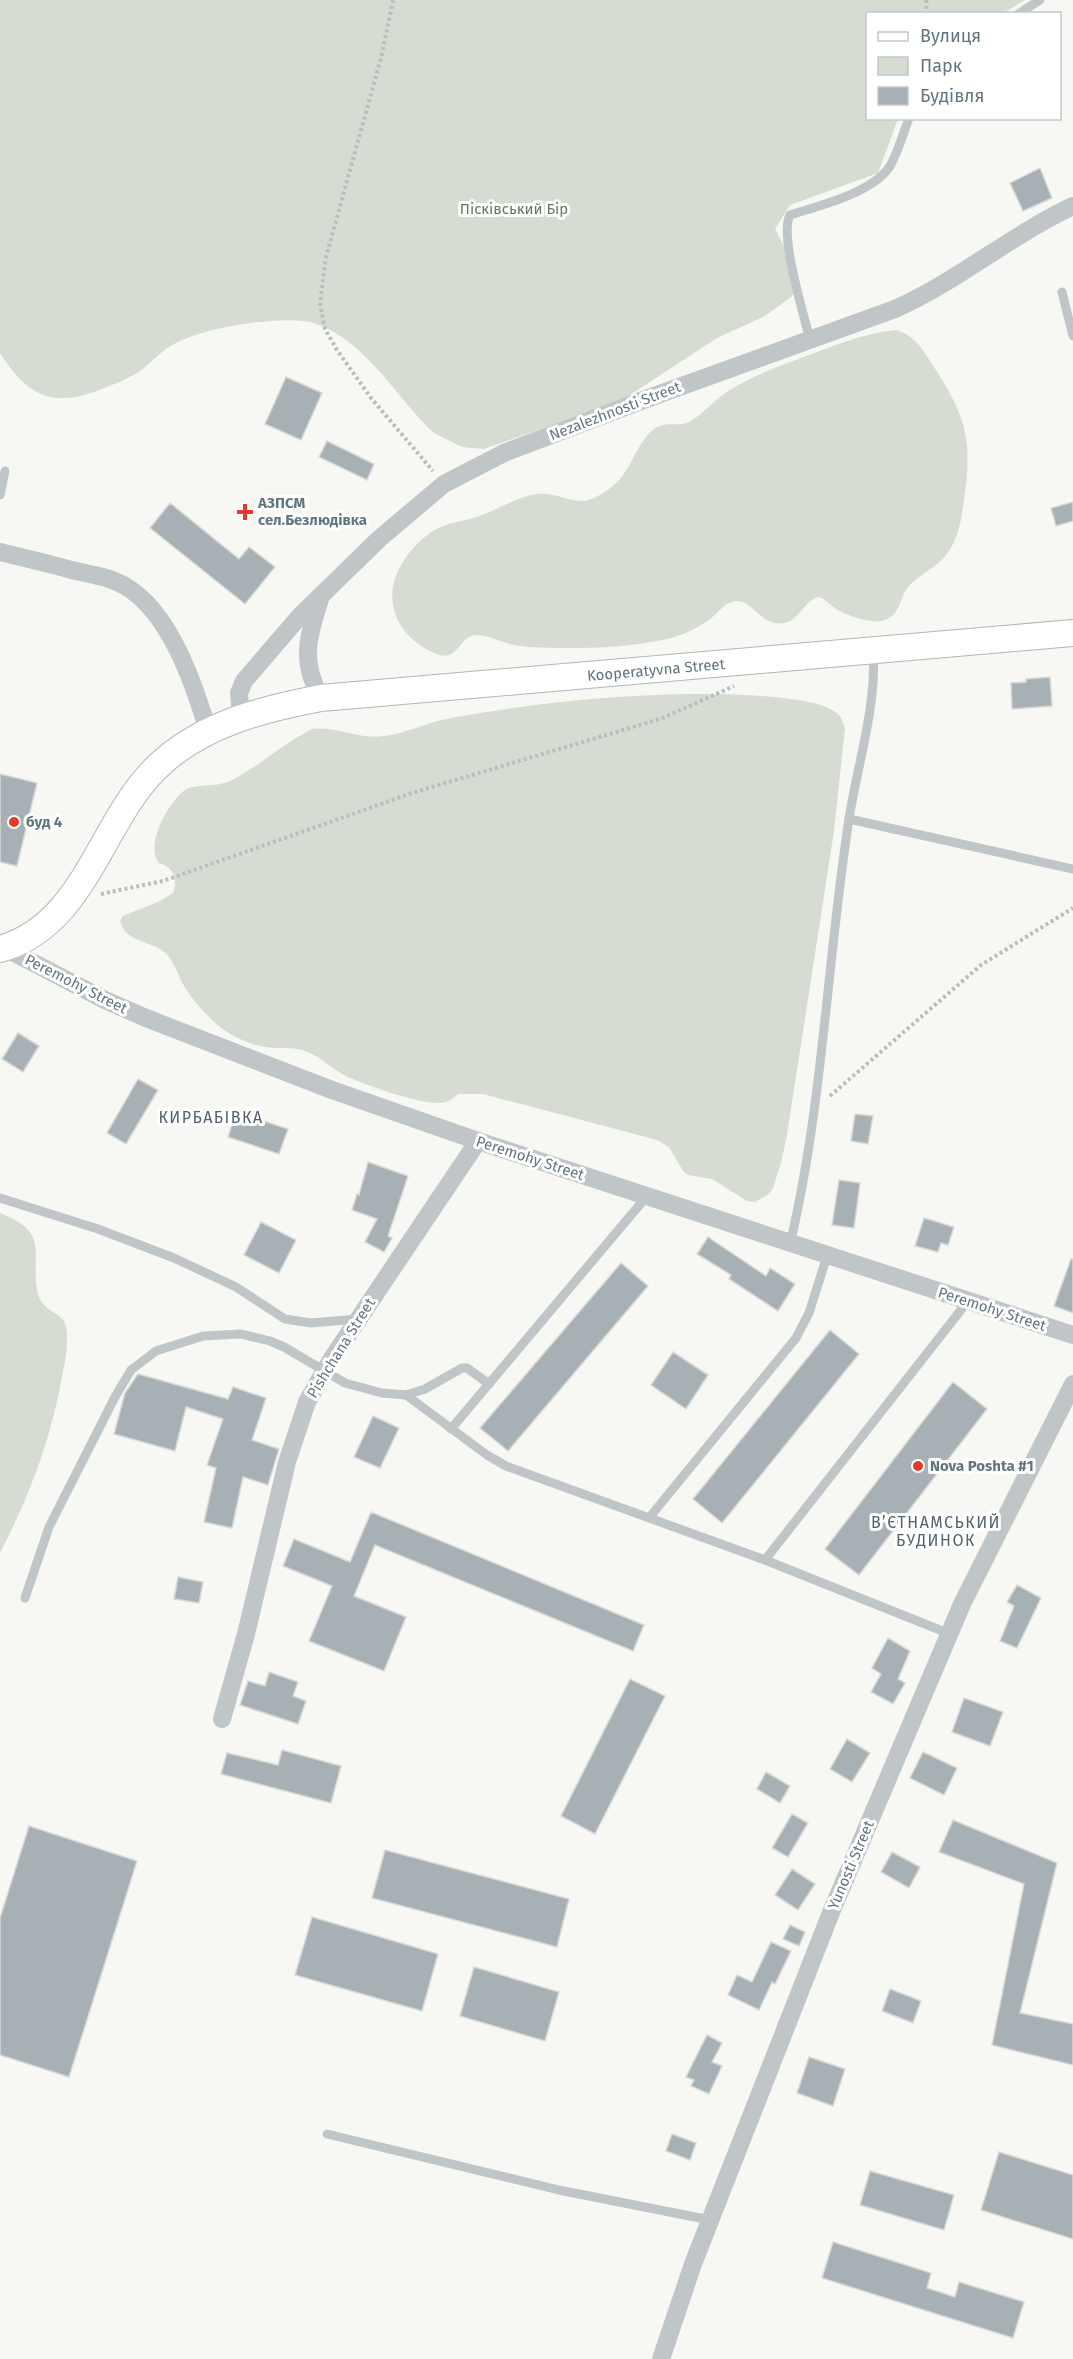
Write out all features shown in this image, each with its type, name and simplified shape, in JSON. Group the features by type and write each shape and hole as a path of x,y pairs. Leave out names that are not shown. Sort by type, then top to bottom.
{"street":[{"name":"Nezalezhnosti Street","path":"241,718 239,693 244,681 299,617 379,539 444,484 504,453 925,296 1038,223 1073,206"},
{"path":"0,552 107,578 140,596 164,624 192,682 208,731"},
{"path":"321,698 313,684 309,669 308,637 322,595"},
{"name":"Kooperatyvna Street","path":"2,948 31,935 55,916 70,900 135,791 168,758 208,731 288,704 321,698 1073,633"},
{"name":"Peremohy Street","path":"2,948 94,995 146,1018 332,1090 478,1141 1073,1335"},
{"name":"Pishchana Street","path":"222,1719 244,1642 293,1439 307,1402 358,1318 478,1141"},
{"name":"Yunosti Street","path":"661,2359 710,2220 832,1910 976,1574 1073,1384"}],"lane":[{"path":"1021,12 1040,0"},
{"path":"810,340 786,238 787,220 790,215 826,203 874,182 889,167 908,120"},
{"path":"1062,292 1073,336"},
{"path":"0,495 5,471"},
{"path":"790,1244 802,1186 849,819 873,682 872,650"},
{"path":"849,819 1073,869"},
{"path":"451,1429 647,1196"},
{"path":"0,1198 98,1229 174,1258 236,1287 285,1319 311,1323 358,1318"},
{"path":"649,1518 796,1338 809,1312 827,1256"},
{"path":"765,1560 968,1301"},
{"path":"25,1598 49,1527 115,1396 127,1375 138,1363 156,1351 203,1336 241,1334 284,1347 345,1383 382,1393 406,1395 425,1389 462,1368 467,1368 489,1384"},
{"path":"406,1395 487,1455 506,1466 765,1560 950,1634"},
{"path":"327,2134 559,2190 710,2220"}],"path":[{"path":"393,0 378,69 326,257 320,304 325,329 337,350 371,398 444,484"},
{"path":"70,900 163,882 412,793 663,718 741,682"},
{"path":"812,1113 846,1080 981,965 1073,908"}],"green space":[{"name":"Пісківський Бір","path":"0,0 1025,0 1005,12 866,12 866,120 898,120 878,173 790,205 775,229 795,267 797,289 791,297 765,316 717,338 630,395 609,405 484,449 462,447 434,433 365,356 333,331 314,323 265,321 205,332 171,346 130,377 82,396 67,398 41,394 30,388 0,353"},
{"path":"897,330 909,336 923,350 945,384 960,415 968,461 961,519 952,545 945,557 908,587 896,612 887,619 871,621 853,617 819,597 809,602 794,618 784,623 776,623 763,618 742,602 736,601 728,604 709,620 692,630 658,641 597,648 555,648 519,646 476,635 470,636 455,651 446,656 431,652 416,642 398,621 392,594 397,574 408,555 422,539 436,529 476,517 531,495 547,494 576,501 590,500 605,492 618,481 644,439 659,426 691,421 730,390 774,368 848,341"},
{"path":"683,694 765,696 811,702 839,715 845,728 834,831 787,1135 773,1188 769,1194 755,1202 747,1201 712,1179 688,1175 683,1171 669,1147 657,1140 483,1094 458,1094 442,1103 407,1098 346,1076 314,1055 302,1050 260,1046 246,1042 220,1027 200,1008 184,986 167,954 157,947 132,937 120,921 123,916 160,901 173,893 174,874 168,867 159,863 154,846 160,824 166,813 185,790 230,781 312,729 330,729 375,737 442,720 508,709 595,699"},
{"path":"0,1213 16,1220 32,1236 35,1244 39,1298 47,1308 61,1317 66,1327 67,1340 52,1423 29,1489 0,1553"}],"building":[{"path":"1040,168 1052,198 1023,211 1010,183"},
{"path":"286,377 322,393 301,440 265,424"},
{"path":"327,441 374,464 367,480 319,457"},
{"path":"1073,502 1073,521 1056,526 1051,508"},
{"path":"170,503 239,559 249,547 275,567 245,604 150,528"},
{"path":"1050,677 1052,706 1012,709 1011,683"},
{"name":"буд 4","path":"0,774 37,783 17,866 0,862"},
{"path":"18,1033 39,1046 23,1072 2,1059"},
{"path":"138,1079 158,1090 126,1144 107,1133"},
{"path":"236,1112 288,1129 279,1154 228,1137"},
{"path":"855,1114 873,1116 868,1144 851,1141"},
{"path":"368,1162 408,1176 388,1236 392,1238 384,1252 365,1242 377,1219 352,1210 357,1194 359,1195"},
{"path":"839,1180 860,1183 854,1228 832,1225"},
{"path":"924,1218 954,1227 948,1245 941,1243 938,1252 915,1246"},
{"path":"261,1222 296,1240 279,1273 244,1255"},
{"path":"708,1237 766,1276 770,1268 795,1284 778,1311 729,1279 731,1275 697,1254"},
{"path":"1071,1259 1073,1259 1073,1313 1054,1306"},
{"path":"621,1263 648,1286 508,1451 480,1428"},
{"path":"830,1330 859,1354 722,1523 693,1499"},
{"path":"673,1352 708,1375 686,1409 651,1385"},
{"path":"138,1374 228,1399 233,1387 266,1398 252,1440 279,1449 268,1485 243,1477 232,1528 204,1522 216,1468 207,1465 223,1419 186,1407 175,1451 114,1434 125,1393"},
{"path":"953,1382 987,1409 859,1575 825,1549"},
{"path":"373,1416 399,1428 380,1468 354,1457"},
{"path":"371,1512 644,1625 633,1651 375,1545 354,1596 406,1617 384,1671 309,1641 332,1586 283,1566 294,1539 350,1562"},
{"path":"178,1577 203,1582 199,1603 174,1599"},
{"path":"1017,1585 1041,1598 1017,1648 1000,1641 1014,1606 1007,1602"},
{"path":"888,1638 910,1651 898,1679 905,1683 893,1704 871,1692 881,1674 872,1668"},
{"path":"269,1672 298,1682 293,1696 306,1701 298,1724 240,1705 248,1681 265,1686"},
{"path":"630,1679 665,1696 595,1834 561,1816"},
{"path":"964,1698 1003,1712 990,1746 952,1732"},
{"path":"847,1739 870,1753 852,1782 830,1769"},
{"path":"282,1750 341,1766 331,1803 221,1774 227,1753 278,1765"},
{"path":"923,1752 957,1768 944,1795 910,1778"},
{"path":"766,1772 790,1786 780,1803 757,1789"},
{"path":"792,1814 808,1823 788,1857 772,1848"},
{"path":"953,1820 1057,1863 1020,2013 1073,2024 1073,2065 992,2045 1024,1884 939,1852"},
{"path":"29,1826 137,1861 69,2077 0,2055 0,1918"},
{"path":"385,1850 569,1899 557,1947 372,1898"},
{"path":"892,1852 920,1867 909,1888 881,1872"},
{"path":"792,1869 815,1884 798,1910 775,1895"},
{"path":"312,1917 438,1954 422,2011 295,1975"},
{"path":"790,1925 805,1932 799,1946 783,1939"},
{"path":"771,1942 791,1951 775,1984 772,1982 759,2010 728,1995 737,1975 752,1982"},
{"path":"474,1967 559,1992 545,2041 460,2016"},
{"path":"890,1989 921,2001 913,2023 882,2011"},
{"path":"707,2035 722,2043 712,2062 722,2066 709,2094 691,2086 694,2080 686,2077"},
{"path":"809,2057 845,2069 833,2106 797,2093"},
{"path":"672,2134 696,2143 690,2160 666,2151"},
{"path":"999,2152 1073,2175 1073,2239 981,2210"},
{"path":"870,2171 954,2195 944,2230 860,2205"},
{"path":"833,2242 931,2273 927,2288 955,2297 959,2282 1024,2302 1013,2338 822,2278"}],"place":[{"name":"АЗПСМ сел.Безлюдівка","path":"245,512"},
{"name":"буд 4","path":"14,822"},
{"name":"Nova Poshta #1","path":"918,1466"}],"district":[{"name":"КИРБАБІВКА","path":"211,1117"},
{"name":"В’ЄТНАМСЬКИЙ БУДИНОК","path":"936,1531"}]}
